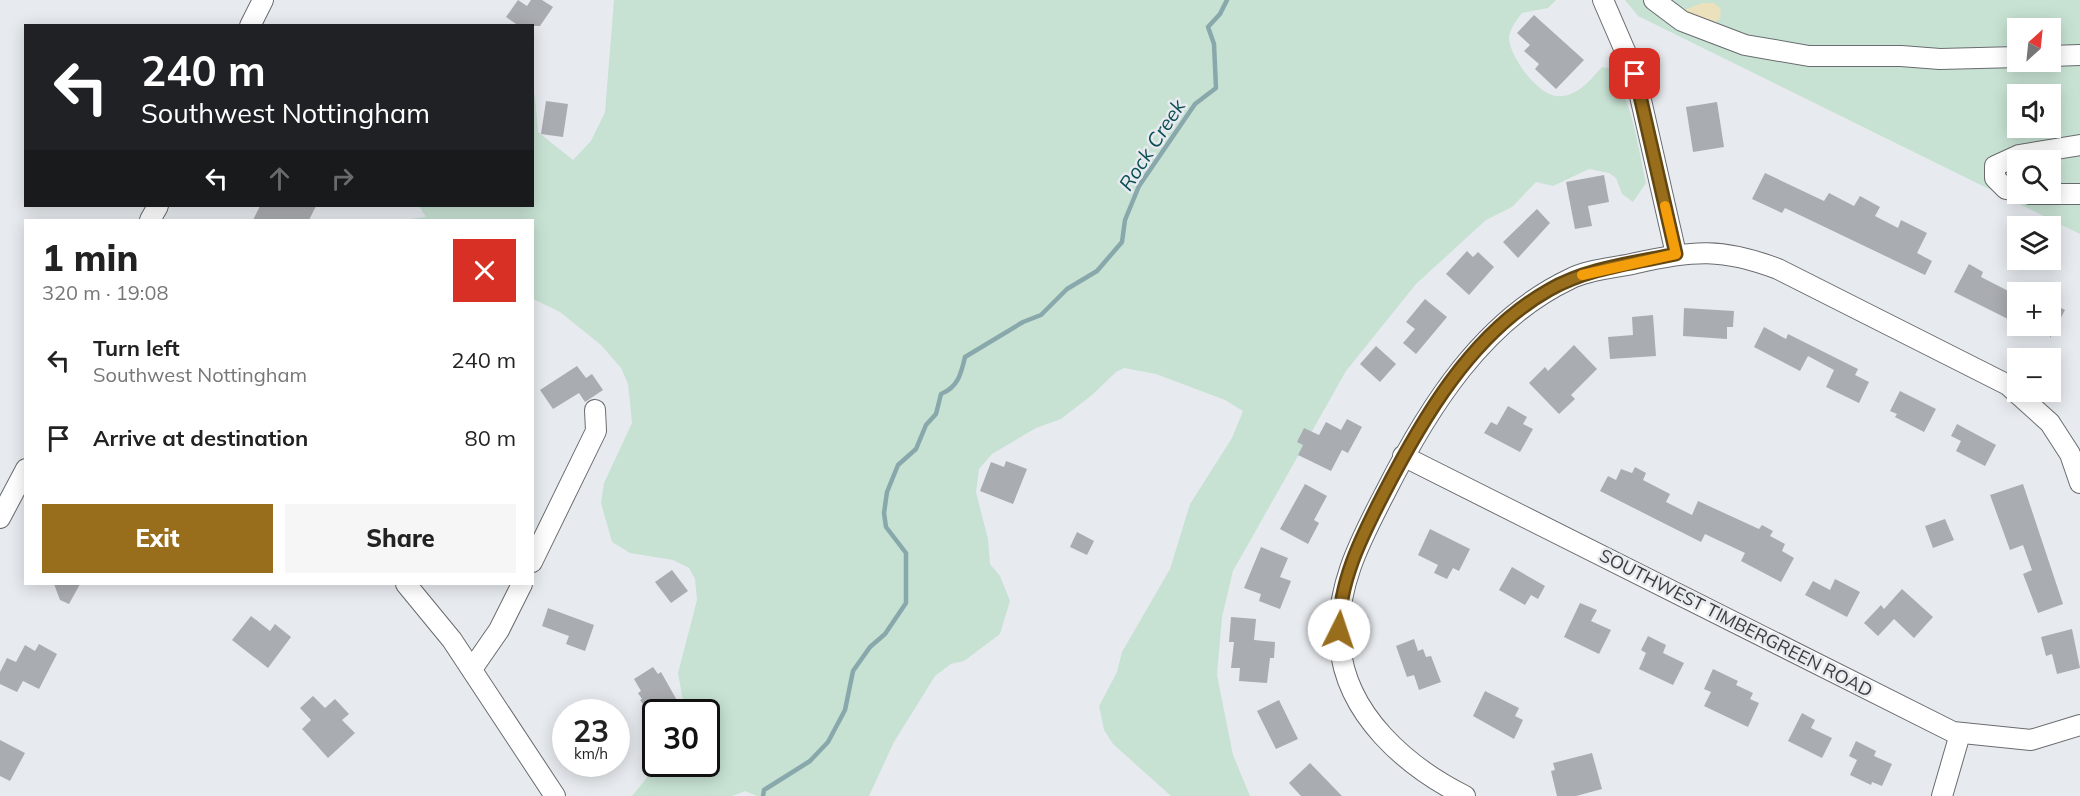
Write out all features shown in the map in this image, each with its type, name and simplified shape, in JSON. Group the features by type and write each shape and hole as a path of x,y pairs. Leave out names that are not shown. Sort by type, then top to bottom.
{"street":[{"path":"251,24 263,0"},
{"path":"1603,0 1628,53 1635,74 1676,254"},
{"path":"1654,0 1682,21 1745,45 1809,56 1901,56 1940,59 2007,57"},
{"path":"2061,56 2080,55"},
{"path":"2052,150 2080,145"},
{"path":"2007,161 1995,166 1995,178 2007,189"},
{"path":"2061,194 2080,194"},
{"path":"1465,796 1436,781 1410,762 1382,735 1362,707 1348,677 1340,647 1339,613 1351,565 1403,456 1426,416 1460,371 1497,330 1523,307 1573,277 1676,254 1730,254 1778,269 2001,381 2037,409 2050,423 2070,454 2080,483"},
{"path":"534,558 596,431 595,410"},
{"name":"SOUTHWEST TIMBERGREEN ROAD","path":"1403,456 1960,734 2031,740 2080,725"},
{"path":"0,518 24,473"},
{"path":"407,585 447,633 555,796"},
{"path":"472,669 499,630 522,585"},
{"path":"1942,796 1960,734"}],"green space":[{"path":"614,0 1556,0 1548,8 1520,15 1509,37 1514,54 1525,73 1541,89 1556,96 1564,96 1577,91 1602,67 1609,68 1629,109 1646,183 1633,202 1622,194 1616,178 1609,173 1589,169 1553,186 1536,182 1512,207 1486,220 1416,284 1346,371 1233,571 1222,617 1217,675 1233,755 1250,796 1171,796 1113,744 1104,730 1099,706 1117,672 1122,652 1170,569 1190,504 1232,438 1243,411 1225,400 1156,374 1124,368 1116,372 1092,395 1061,419 1036,428 992,454 979,469 976,492 988,539 990,564 1000,576 1010,601 1000,634 964,661 951,664 935,676 894,742 869,796 757,796 745,791 732,796 632,796 647,777 720,777 720,699 683,699 678,673 697,600 695,579 689,568 673,560 630,553 612,542 601,503 604,483 632,423 628,384 621,368 601,345 560,312 534,299 534,219 410,219 426,217 420,207 534,207 534,94 538,132 573,160 591,141 605,112"},
{"path":"1625,0 2080,0 2080,234 2061,225 2061,216 2044,216 2019,204 2061,204 2061,150 2007,150 2007,198 1638,16"}],"sand":[{"path":"1702,3 1714,3 1720,8 1719,18 1711,25 1679,12"}],"building":[{"path":"518,0 527,6 531,0 542,0 553,7 540,26 516,24 506,17"},
{"path":"1534,15 1584,60 1556,89 1535,69 1539,64 1524,51 1530,45 1517,33"},
{"path":"546,101 568,104 563,137 541,134"},
{"path":"1717,102 1724,147 1693,152 1686,107"},
{"path":"1765,173 1824,201 1829,193 1854,206 1860,196 1880,207 1875,216 1898,228 1901,220 1927,233 1917,253 1932,261 1925,275 1785,208 1782,213 1752,199"},
{"path":"1604,175 1609,202 1588,206 1592,226 1575,229 1566,182"},
{"path":"260,207 316,207 310,219 254,219"},
{"path":"1537,209 1550,223 1518,258 1503,242"},
{"path":"1467,251 1473,257 1478,252 1494,267 1469,295 1446,274"},
{"path":"1969,264 1983,272 1981,277 2007,290 2007,318 1954,292"},
{"path":"1425,299 1447,317 1416,354 1403,343 1415,329 1406,322"},
{"path":"1684,308 1734,311 1733,327 1727,327 1727,339 1683,336"},
{"path":"1653,315 1656,356 1610,359 1608,337 1633,335 1632,317"},
{"path":"1764,327 1786,339 1788,334 1858,369 1855,375 1869,382 1859,403 1826,387 1834,370 1808,356 1800,371 1754,347"},
{"path":"1574,345 1597,369 1571,395 1575,399 1559,414 1529,383 1545,367 1548,371"},
{"path":"1376,346 1396,364 1380,382 1360,364"},
{"path":"577,366 586,378 592,374 603,390 585,402 579,393 553,409 540,390"},
{"path":"1900,391 1936,409 1924,432 1895,417 1897,414 1890,411"},
{"path":"1508,406 1527,417 1523,424 1533,429 1520,452 1484,433 1491,422 1497,425"},
{"path":"1347,419 1362,427 1348,453 1342,450 1331,471 1298,455 1303,445 1297,442 1304,428 1319,435 1326,422 1341,430"},
{"path":"1957,424 1996,445 1985,466 1956,451 1961,441 1951,436"},
{"path":"1006,461 1027,469 1013,504 980,491 991,462 1004,467"},
{"path":"1635,467 1646,473 1643,480 1670,494 1666,502 1692,515 1698,501 1759,529 1762,525 1773,531 1770,536 1785,544 1782,551 1794,558 1781,582 1741,561 1745,553 1705,534 1701,542 1600,491 1608,476 1616,480 1621,469 1632,473"},
{"path":"1305,484 1327,496 1314,520 1319,523 1308,544 1280,529"},
{"path":"2023,484 2063,604 2038,613 2023,574 2032,570 2023,545 2010,550 1990,495"},
{"path":"1945,519 1954,540 1933,548 1925,526"},
{"path":"1430,529 1470,549 1459,571 1453,568 1447,579 1434,573 1438,565 1418,555"},
{"path":"1077,532 1094,541 1087,555 1070,547"},
{"path":"1261,547 1288,558 1280,577 1291,581 1280,609 1259,601 1261,594 1244,588"},
{"path":"1512,567 1545,586 1538,599 1531,595 1525,605 1499,590"},
{"path":"672,570 688,591 671,603 655,582"},
{"path":"1835,579 1860,592 1847,617 1805,595 1813,581 1830,590"},
{"path":"54,585 79,585 69,604 60,600"},
{"path":"1902,589 1933,617 1914,638 1894,619 1878,636 1864,623 1881,605 1884,609"},
{"path":"1580,603 1597,610 1591,621 1611,630 1599,654 1564,637"},
{"path":"548,608 594,625 585,651 566,644 569,636 542,626"},
{"path":"251,616 270,631 275,624 291,637 268,668 232,640"},
{"path":"1231,617 1256,619 1254,640 1275,642 1274,658 1270,658 1267,683 1239,681 1240,668 1231,668 1234,642 1229,642"},
{"path":"2072,629 2080,668 2057,674 2052,654 2046,656 2041,637"},
{"path":"1648,636 1666,645 1663,653 1684,663 1673,685 1639,669 1646,653 1641,650"},
{"path":"1414,639 1418,651 1423,649 1426,657 1431,656 1441,682 1419,690 1414,675 1407,677 1396,646"},
{"path":"39,644 57,654 39,689 23,681 17,692 0,684 0,672 7,658 16,662 25,645 35,651"},
{"path":"653,667 658,674 661,672 676,699 642,699 638,693 641,691 634,679"},
{"path":"1713,669 1738,681 1736,685 1753,693 1750,699 1759,703 1748,727 1704,706 1711,692 1704,689"},
{"path":"1485,691 1519,708 1515,716 1523,720 1514,739 1473,716"},
{"path":"313,696 325,708 335,699 349,714 342,720 355,733 328,758 302,729 311,720 300,708"},
{"path":"1279,700 1298,739 1276,749 1257,711"},
{"path":"1802,713 1815,720 1811,728 1832,738 1822,758 1788,741"},
{"path":"0,740 25,753 10,781 0,776"},
{"path":"1856,741 1876,751 1874,756 1892,764 1882,786 1872,782 1871,785 1850,775 1857,760 1849,756"},
{"path":"1592,753 1602,789 1576,796 1557,796 1551,771 1555,770 1553,763"},
{"path":"1310,763 1342,796 1301,796 1289,783"}],"waterway":[{"name":"Rock Creek","path":"763,796 764,790 810,761 828,742 845,710 853,671 870,647 885,634 906,603 906,553 886,527 884,513 887,492 898,465 916,449 926,425 936,414 941,394 951,388 958,379 965,357 1023,322 1041,315 1067,289 1097,271 1122,242 1125,220 1139,186 1195,104 1216,88 1214,44 1208,27 1220,14 1227,0"}],"slow traffic":[{"path":"1582,275 1676,254 1665,206"}],"route":[{"path":"1339,630 1339,613 1344,585 1354,556 1411,440 1460,371 1497,330 1523,307 1547,291 1573,277 1676,254 1635,74"}]}
